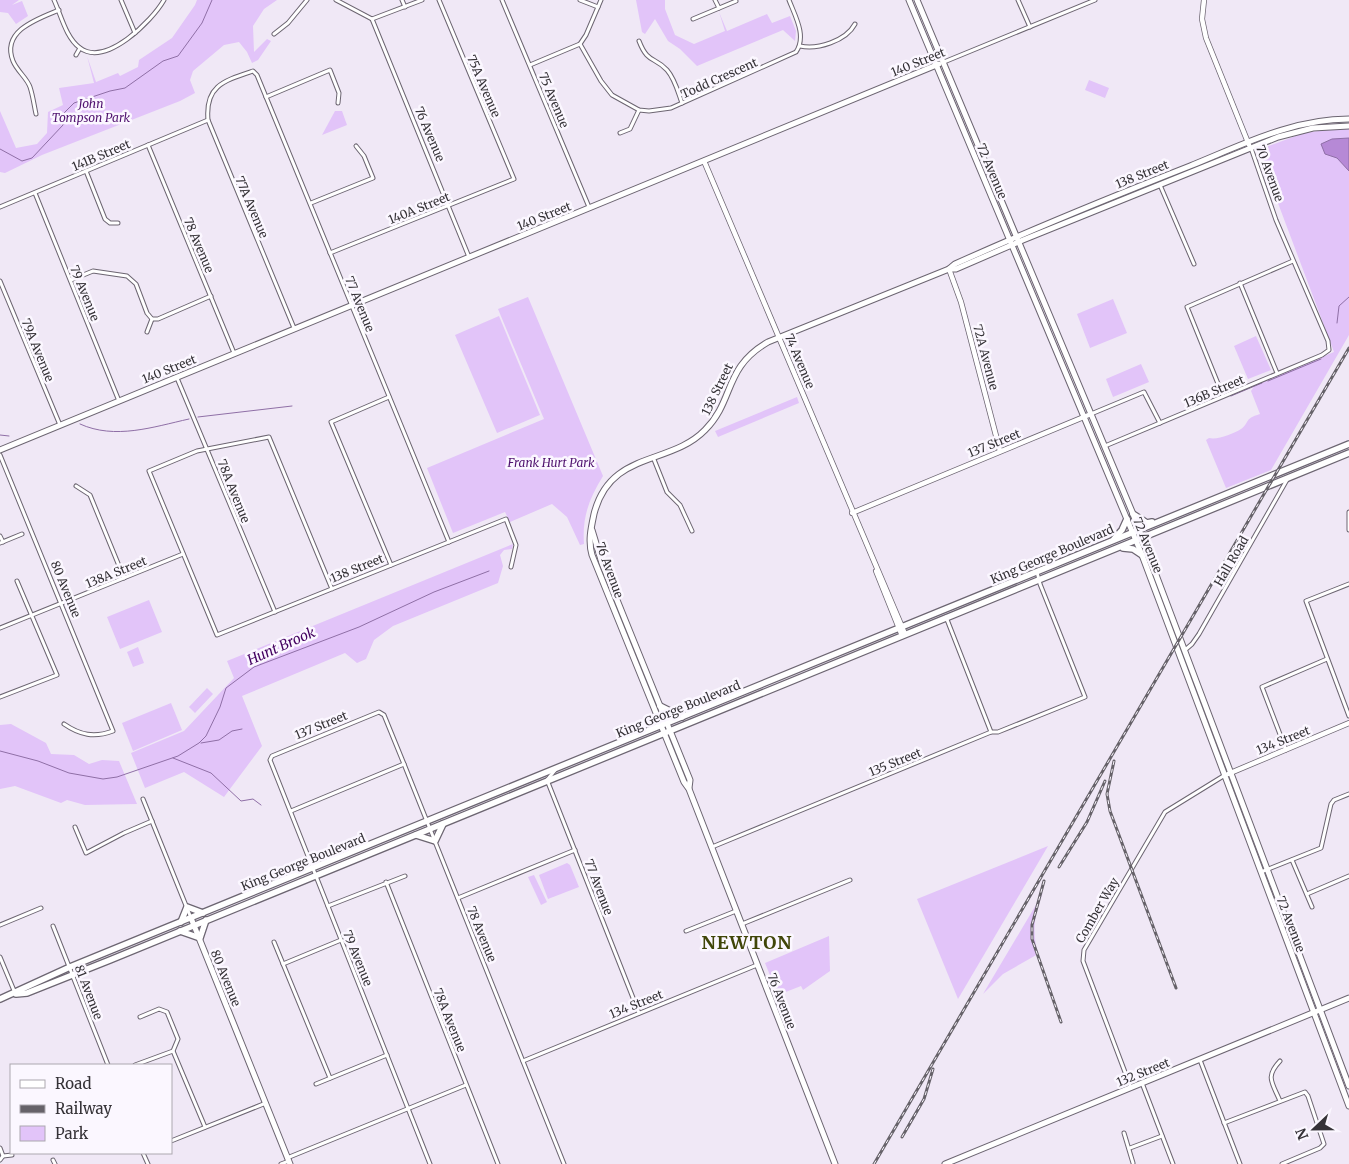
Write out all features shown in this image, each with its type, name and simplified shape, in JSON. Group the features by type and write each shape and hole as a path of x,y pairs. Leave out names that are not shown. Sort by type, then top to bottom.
{"main road":[{"name":"72 Avenue","path":"909,0 1132,532 1139,540 1185,650 1349,1086"},
{"name":"72 Avenue","path":"918,0 1139,529 1142,554 1349,1106"},
{"name":"140 Street","path":"0,450 944,62"},
{"name":"138 Street","path":"592,530 595,511 607,487 622,472 690,442 704,432 717,415 741,364 753,351 779,337 949,269 956,269 1018,239 1248,142 1303,123 1349,119"},
{"name":"138 Street","path":"1018,239 1295,132 1349,126"},
{"name":"King George Boulevard","path":"1,1000 16,994 27,993 443,824 666,728 682,717 989,592 1154,522 1349,444"},
{"name":"King George Boulevard","path":"16,994 24,987 557,769 904,635 1139,540 1349,452"},
{"path":"1288,478 1295,466"},
{"path":"1133,514 1147,523 1154,522"},
{"path":"1113,540 1122,530 1127,519"},
{"name":"76 Avenue","path":"592,530 589,539 592,555 666,728"},
{"name":"76 Avenue","path":"592,530 602,563 660,706 684,782 689,789 712,847 835,1164"},
{"path":"1118,548 1133,549 1142,554"},
{"path":"592,555 597,559 610,591 616,598"},
{"path":"946,618 948,613 980,600 989,592"},
{"path":"660,706 682,717"},
{"path":"416,834 435,841 443,824"},
{"path":"181,922 187,907 203,913"},
{"name":"80 Avenue","path":"192,918 289,1161"},
{"path":"180,931 200,938 206,920"},
{"name":"132 Street","path":"945,1164 1349,998"}],"street":[{"path":"54,0 69,35 80,48 85,50 107,50 135,33 149,21 164,0"},
{"path":"121,0 135,33"},
{"path":"274,34 288,23 307,0"},
{"path":"336,0 372,20 422,0"},
{"path":"402,0 405,7"},
{"name":"75A Avenue","path":"439,0 514,179"},
{"name":"75 Avenue","path":"502,0 590,208"},
{"path":"580,0 598,7"},
{"path":"530,65 580,44 586,36 601,0"},
{"path":"716,0 719,8"},
{"path":"789,0 800,32 800,46 817,47 849,34 855,24"},
{"path":"1018,0 1030,27"},
{"name":"140 Street","path":"944,62 1095,0"},
{"name":"70 Avenue","path":"1204,0 1202,19 1206,38 1251,148 1293,261 1328,341 1329,350"},
{"path":"693,19 736,1"},
{"path":"36,114 30,86 13,61 11,48 16,34 27,23 58,10"},
{"name":"76 Avenue","path":"372,20 469,257"},
{"path":"639,41 646,56 664,67 671,75 682,103"},
{"name":"Todd Crescent","path":"580,44 608,91 622,102 639,110 658,112 788,57 800,46"},
{"path":"76,55 80,48"},
{"path":"266,96 330,70 338,93 338,103"},
{"name":"77 Avenue","path":"212,91 225,82 255,72 311,202 351,305 449,542"},
{"name":"77A Avenue","path":"212,91 208,101 208,120 294,328"},
{"path":"620,133 630,129 639,110"},
{"name":"141B Street","path":"0,207 208,120"},
{"name":"78 Avenue","path":"148,145 234,353"},
{"path":"311,202 373,178 364,156 356,146"},
{"name":"74 Avenue","path":"704,161 876,569 877,576 904,635"},
{"path":"86,171 105,218 110,223 118,223"},
{"name":"140A Street","path":"330,253 514,179"},
{"path":"1160,185 1194,264"},
{"name":"79 Avenue","path":"35,193 119,401"},
{"path":"1223,396 1187,307 1293,261"},
{"name":"72A Avenue","path":"949,269 961,302 1000,451"},
{"path":"71,280 93,271 127,276 136,284 147,314 152,319 158,319 212,296"},
{"name":"79A Avenue","path":"0,281 60,425"},
{"path":"1240,284 1277,374"},
{"path":"147,332 152,319"},
{"name":"136B Street","path":"1105,446 1277,374 1329,350"},
{"name":"78A Avenue","path":"177,377 275,612"},
{"name":"137 Street","path":"852,513 1144,392 1160,423"},
{"path":"389,397 331,422 391,565"},
{"path":"183,554 149,470 208,449 268,437 332,589"},
{"name":"80 Avenue","path":"0,454 113,731 86,735 76,732 64,724"},
{"path":"653,457 667,492 680,505 692,531"},
{"name":"Hall Road","path":"1185,650 1199,634 1288,478"},
{"path":"76,486 90,495 124,578"},
{"path":"1349,512 1349,530"},
{"name":"138 Street","path":"183,554 217,634 506,519 516,545 511,567"},
{"path":"0,536 1,543 22,534"},
{"name":"138A Street","path":"0,628 183,554"},
{"path":"1037,572 1039,579"},
{"name":"135 Street","path":"712,847 991,732 998,732 1085,697 1039,579"},
{"path":"0,697 57,675 17,581"},
{"path":"1349,584 1306,602 1349,716"},
{"path":"946,618 991,732"},
{"path":"1286,750 1262,686 1327,659"},
{"name":"78 Avenue","path":"381,712 428,822 564,1164"},
{"name":"137 Street","path":"270,758 381,712"},
{"name":"134 Street","path":"1225,775 1349,723"},
{"name":"79 Avenue","path":"270,758 430,1164"},
{"path":"291,811 404,764"},
{"path":"547,780 557,769"},
{"name":"Comber Way","path":"1131,1088 1083,962 1084,950 1165,812 1225,775"},
{"name":"77 Avenue","path":"547,780 639,1014"},
{"path":"1261,872 1322,847 1334,800 1349,794"},
{"name":"80 Avenue","path":"142,799 192,918"},
{"path":"76,827 86,853 152,821"},
{"path":"458,898 575,850"},
{"path":"1292,860 1312,907"},
{"path":"328,906 405,876"},
{"path":"1307,894 1349,876"},
{"path":"742,924 850,880"},
{"name":"78A Avenue","path":"386,882 498,1164"},
{"path":"0,925 41,908"},
{"path":"686,931 736,911"},
{"name":"81 Avenue","path":"54,926 108,1064"},
{"path":"283,964 341,940"},
{"path":"274,942 330,1078"},
{"path":"0,957 16,994"},
{"name":"134 Street","path":"523,1061 757,965"},
{"path":"138,1064 173,1050 178,1039 167,1012 163,1010 140,1017"},
{"path":"173,1050 205,1128"},
{"path":"316,1084 387,1055"},
{"path":"1200,1060 1240,1164"},
{"path":"1280,1061 1271,1071 1271,1077 1280,1100"},
{"path":"1142,1083 1173,1164"},
{"path":"281,1164 408,1108 466,1085"},
{"path":"1224,1123 1305,1092 1324,1144 1320,1148 1282,1164"},
{"path":"172,1141 266,1103"},
{"path":"1124,1133 1133,1163"},
{"path":"1130,1148 1162,1136"},
{"path":"0,1148 3,1156"},
{"path":"0,1160 3,1156 12,1155"},
{"path":"53,1160 55,1164"}],"green space":[{"path":"0,0 19,0 12,5 22,1 28,16 16,24 8,13 0,12"},
{"name":"John Tompson Park","path":"197,0 277,0 264,9 253,26 254,52 267,39 271,41 258,60 252,63 247,52 239,42 224,45 193,71 190,80 195,93 180,101 42,155 5,173 0,172 0,111 16,148 37,144 47,133 48,112 63,105 59,88 94,83 87,56 96,82 118,73 120,76 138,67 139,60 172,38"},
{"path":"636,0 665,0 665,9 675,35 694,44 725,31 719,12 727,31 767,14 772,23 790,16 796,31 795,41 783,30 697,66 680,49 668,41 655,19 645,34 642,32"},
{"path":"1089,80 1109,88 1105,98 1085,90"},
{"path":"335,111 342,111 347,125 322,135"},
{"path":"1349,129 1349,335 1271,470 1226,488 1206,440 1234,433 1244,427 1249,419 1260,414 1251,391 1255,385 1334,352 1258,150 1304,133"},
{"name":"Frank Hurt Park","path":"528,297 603,476 585,517 584,544 580,545 567,517 552,504 510,522 505,512 453,533 427,468 544,419 498,309"},
{"path":"1113,299 1127,333 1090,348 1077,314"},
{"path":"499,316 540,415 497,433 455,335"},
{"path":"1256,336 1271,370 1248,379 1234,346"},
{"path":"1141,364 1149,382 1113,397 1106,379"},
{"path":"797,397 799,403 718,437 715,431"},
{"path":"513,544 512,549 504,550 500,555 503,566 498,583 393,626 374,640 366,659 357,663 345,653 242,696 262,746 224,797 184,772 145,788 131,753 184,731 234,678 227,661"},
{"path":"149,600 162,632 120,649 107,617"},
{"path":"138,647 144,663 133,667 127,652"},
{"path":"207,688 213,694 195,713 189,707"},
{"path":"171,703 182,730 133,751 122,723"},
{"path":"11,724 46,743 51,754 74,755 89,764 102,760 119,761 137,804 85,805 67,800 61,803 15,786 0,789 0,725"},
{"path":"1048,846 958,999 917,899"},
{"path":"567,863 570,865 579,887 548,899 539,875"},
{"path":"534,875 547,902 541,905 528,877"},
{"path":"1043,893 1035,923 1038,954 1003,974 983,994"},
{"path":"829,936 830,971 803,990 801,986 778,995 765,963"}],"shaded area":[{"path":"1349,138 1349,171 1337,158 1325,154 1321,144 1332,139"}],"waterway":[{"path":"0,149 22,161 32,158 63,125 62,115 74,103 125,88 163,61 178,56 202,23 212,0"},
{"path":"1337,323 1339,306 1349,297"},
{"path":"1268,381 1321,359"},
{"path":"1231,396 1262,383"},
{"path":"198,417 292,406"},
{"path":"80,424 93,429 120,432 189,419"},
{"path":"0,435 9,436"},
{"name":"Hunt Brook","path":"0,751 38,761 69,773 103,779 117,777 178,756 199,743 206,736 220,707 226,688 254,667 359,627 434,592 489,571"},
{"path":"201,743 219,740 232,731 242,729"},
{"path":"173,758 211,773 241,801 253,799 261,805"}],"railway":[{"path":"874,1164 1349,348"},
{"path":"1114,761 1107,794 1110,811 1176,988"},
{"path":"1059,867 1087,822 1105,781"},
{"path":"1044,881 1032,925 1032,939 1061,1022"},
{"path":"902,1137 924,1099 933,1069"}],"district":[{"name":"NEWTON","path":"747,942"}]}
